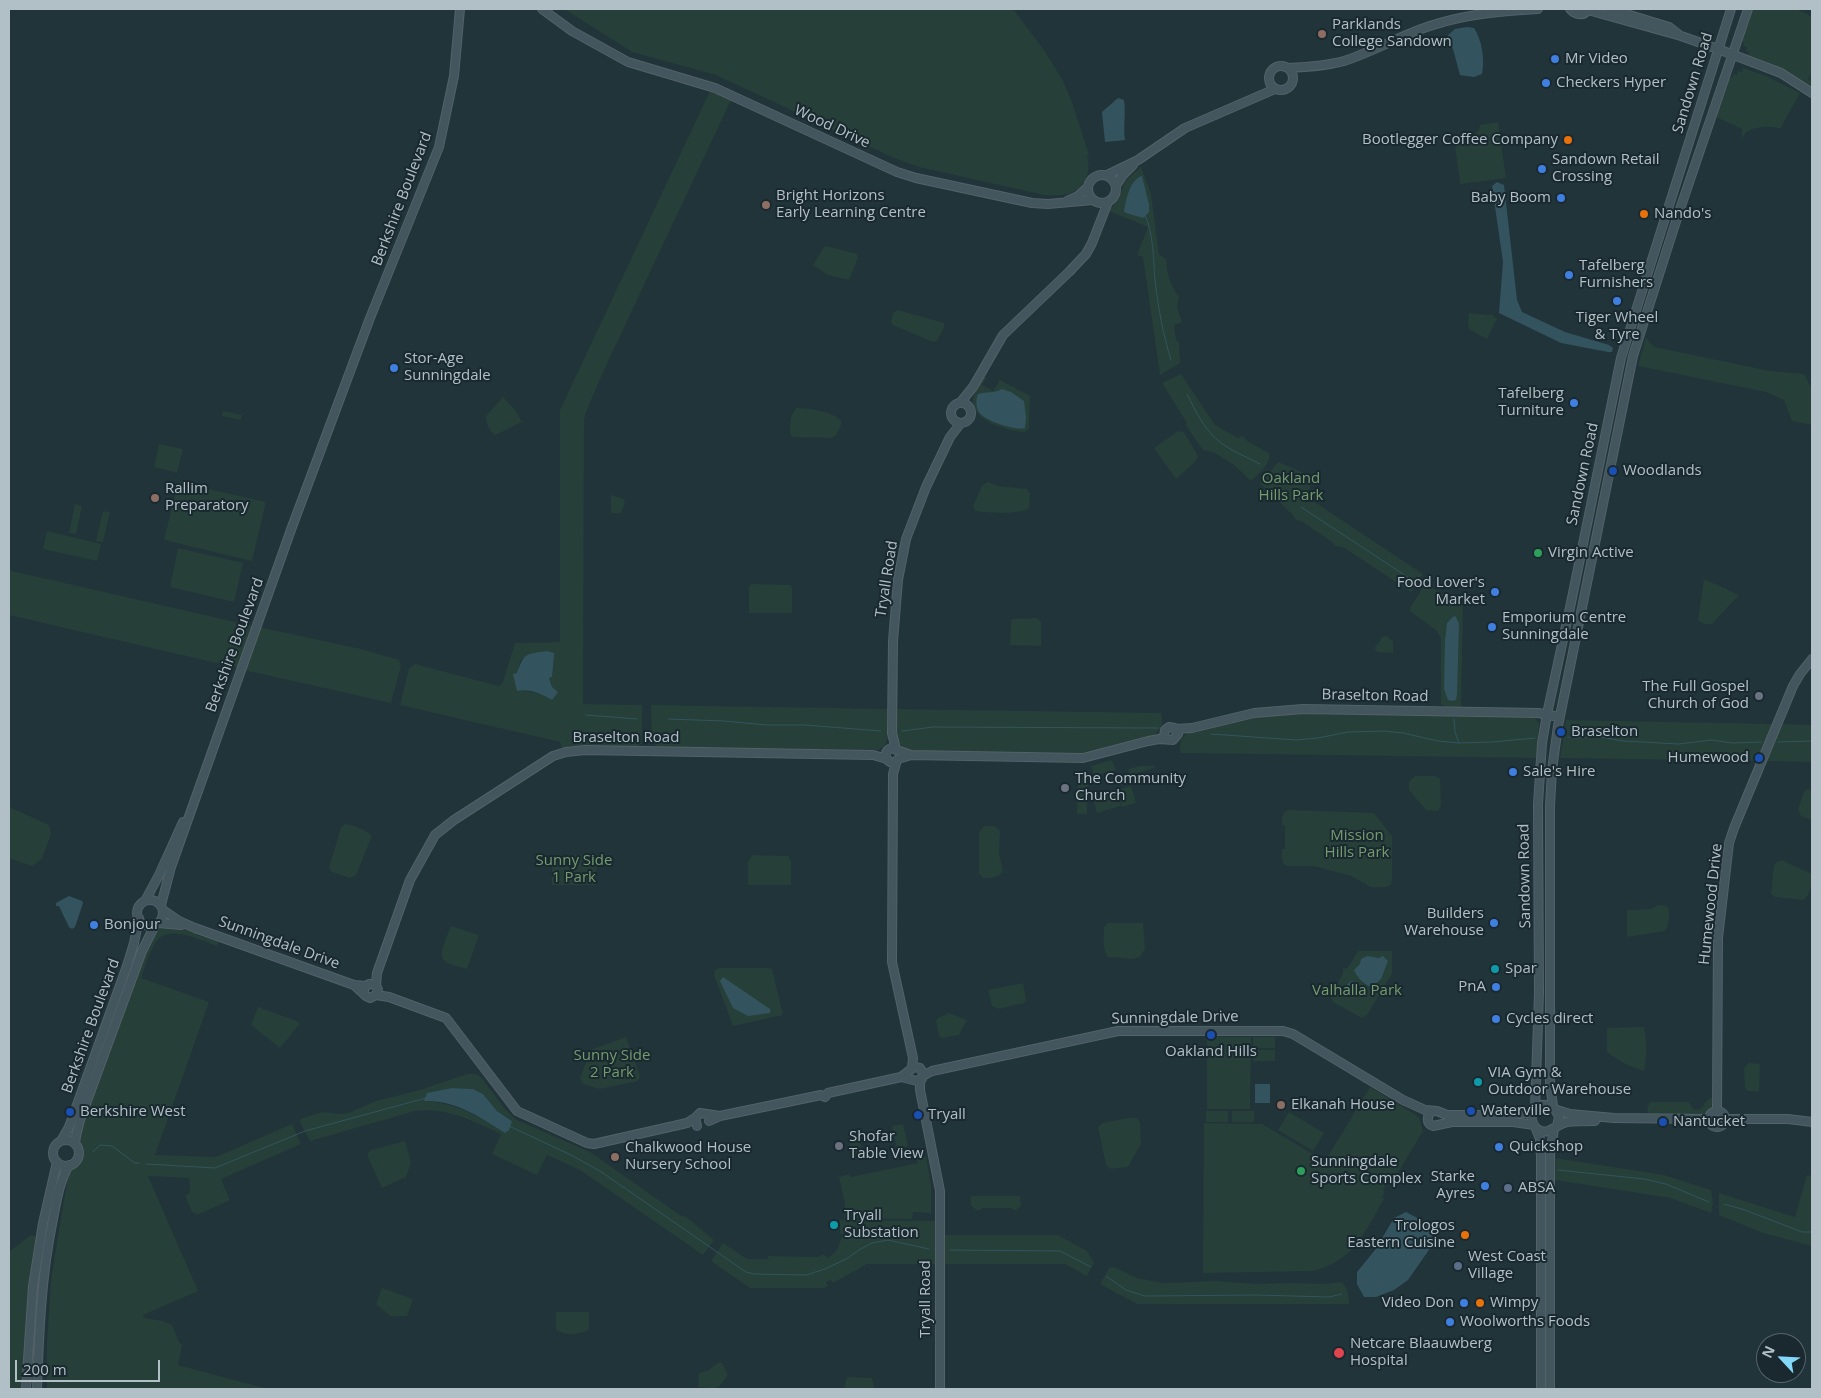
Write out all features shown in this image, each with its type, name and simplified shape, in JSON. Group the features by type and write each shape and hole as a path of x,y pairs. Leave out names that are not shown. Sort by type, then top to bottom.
{"street":[{"name":"Berkshire Boulevard","path":"162,907 171,867 292,527 370,318 439,147 450,87 456,9"},
{"name":"Berkshire Boulevard","path":"450,87 454,76 460,9"},
{"name":"Wood Drive","path":"542,9 564,26 619,58 639,66 722,91 890,170 909,177 1032,203 1095,202"},
{"name":"Wood Drive","path":"550,9 566,23 588,35 598,46"},
{"path":"1096,230 1100,214 1095,202 1089,195 1088,187 1090,181 1095,176 1107,176 1138,160 1185,128 1275,88 1284,89 1299,75 1320,66 1354,57 1431,25 1448,20 1504,11 1538,9"},
{"path":"1565,9 1570,9 1578,14 1589,10 1681,36 1781,73 1812,93"},
{"path":"1610,9 1669,27 1681,36"},
{"name":"Sandown Road","path":"1534,1110 1539,992 1538,804 1546,714 1572,598 1621,358 1731,9"},
{"name":"Sandown Road","path":"1555,1108 1550,1084 1550,806 1554,754 1560,717 1633,356 1675,224 1748,9"},
{"path":"1245,101 1261,88 1271,70 1276,67 1320,66"},
{"path":"1288,68 1292,74 1292,81"},
{"path":"1268,77 1270,84 1275,88"},
{"path":"973,387 968,406 971,412 970,418 966,422 956,422 952,418 951,409 955,404 960,403 973,387 1004,335 1076,265 1089,249 1108,202 1115,195 1116,186 1122,176 1138,160"},
{"path":"1107,176 1113,180 1116,186"},
{"name":"Wood Drive","path":"1063,202 1078,196 1088,187"},
{"path":"1095,202 1108,202"},
{"path":"960,403 968,406"},
{"name":"Tryall Road","path":"950,438 952,418"},
{"name":"Tryall Road","path":"892,749 893,641 898,580 906,539 926,487 950,438 961,423"},
{"name":"Humewood Drive","path":"1717,1110 1718,946 1729,843 1793,686 1812,659"},
{"name":"Braselton Road","path":"1176,733 1237,716 1271,710 1546,714 1560,717"},
{"path":"1169,727 1176,733 1172,740 1166,735 1169,727"},
{"path":"892,749 912,755 1083,758 1166,735"},
{"path":"892,749 885,754 893,760"},
{"path":"892,749 900,755 893,760"},
{"name":"Braselton Road","path":"372,989 412,876 435,835 454,820 553,756 566,752 585,750 873,754 892,749"},
{"name":"Braselton Road","path":"873,754 893,760"},
{"path":"893,760 912,755"},
{"path":"893,760 892,962 916,1074"},
{"name":"Berkshire Boulevard","path":"145,901 159,875 205,772"},
{"path":"153,900 162,907 162,918 156,924 146,924 139,918 139,907 145,901 153,900"},
{"name":"Sunningdale Drive","path":"162,907 179,921 195,928 372,989"},
{"name":"Berkshire Boulevard","path":"61,1140 69,1127 133,949 139,918"},
{"name":"Sunningdale Drive","path":"156,924 173,923 195,928"},
{"name":"Berkshire Boulevard","path":"76,1144 80,1120 146,942 156,924"},
{"path":"101,1038 109,1030 122,995 133,976"},
{"path":"372,989 446,1018 517,1111 587,1143 594,1144 687,1123 696,1122 703,1128 708,1118 700,1113 696,1122"},
{"name":"Sunningdale Drive","path":"708,1118 1118,1031 1283,1031 1298,1037 1403,1100 1425,1110 1433,1111"},
{"name":"Tryall Road","path":"916,1074 940,1191 940,1389"},
{"name":"Sunningdale Drive","path":"1403,1100 1427,1119"},
{"path":"1614,1118 1599,1121 1570,1122 1544,1132 1535,1127 1507,1122 1452,1122 1433,1126 1427,1119 1433,1111 1439,1111 1442,1114 1464,1116 1509,1115 1534,1110 1544,1104 1570,1114 1614,1118 1709,1119"},
{"path":"1550,1389 1550,1154 1555,1128 1559,1119 1555,1108"},
{"path":"1534,1110 1532,1117 1540,1140 1541,1157 1541,1389"},
{"path":"1717,1110 1723,1113 1725,1119 1723,1125 1716,1127 1711,1124 1709,1119 1711,1113 1717,1110"},
{"path":"1441,1124 1442,1114"},
{"path":"1725,1119 1788,1119 1812,1122"},
{"path":"61,1140 69,1140 76,1144 78,1148 78,1156 69,1165 61,1165 54,1157 54,1146 61,1140"},
{"path":"26,1389 34,1277 43,1223 57,1162"},
{"path":"37,1389 39,1326 44,1270 58,1193 69,1165"}],"green space":[{"path":"564,9 1013,9 1044,50 1063,81 1072,102 1089,155 1087,156 1088,174 1083,184 1074,192 1062,195 1044,195 919,167 894,158 716,75 632,52"},
{"path":"1752,9 1797,9 1812,17 1812,71 1808,79 1812,81 1812,89 1769,63 1748,55 1747,47 1743,46 1744,43 1742,42"},
{"path":"1743,68 1766,76 1800,93 1780,129 1758,128 1746,132 1742,138 1742,129 1716,117 1730,77 1732,78 1733,74 1737,75 1738,71 1742,72"},
{"path":"710,91 731,100 604,370 584,420 583,704 642,705 642,743 637,746 576,746 562,748 560,742 400,705 409,668 415,664 499,686 503,682 515,643 560,642 560,410","holes":["547,651 554,656 552,677 549,678 552,687 557,692 552,700 540,694 522,690 518,673 519,666 524,657 537,652"]},
{"path":"1498,122 1506,178 1460,184 1454,138 1474,135 1480,125"},
{"path":"1141,167 1151,194 1159,254 1167,260 1170,279 1179,296 1177,307 1182,322 1174,325 1176,340 1179,342 1180,363 1160,375 1143,257 1137,255 1148,227 1109,211 1119,198 1125,181","holes":["1142,177 1149,204 1126,202 1134,181"]},
{"path":"827,246 857,254 858,258 849,280 828,275 813,265 824,247"},
{"path":"898,310 944,323 937,341 933,342 893,325 891,322 893,313"},
{"path":"1469,313 1492,315 1497,319 1487,339 1470,330 1468,325"},
{"path":"1646,337 1655,347 1770,371 1804,374 1812,389 1812,425 1792,421 1784,400 1766,392 1638,366"},
{"path":"1181,374 1215,425 1238,438 1243,436 1247,441 1269,453 1266,465 1251,481 1234,465 1215,453 1203,450 1186,426 1187,423 1162,383"},
{"path":"984,377 987,377 982,385 993,391 1000,380 1030,396 1029,428 1025,432 1000,427 977,413 973,398"},
{"path":"503,397 515,410 522,422 495,435 488,427 486,416"},
{"path":"796,408 829,413 842,423 836,435 832,438 792,437 790,422"},
{"path":"223,411 242,415 241,420 222,416"},
{"path":"1178,431 1184,432 1198,456 1196,461 1176,479 1154,448"},
{"path":"159,444 183,449 177,473 154,467"},
{"name":"Oakland Hills Park","path":"1278,462 1313,477 1307,497 1423,574 1411,592 1343,547 1335,546 1301,521 1296,520 1260,484"},
{"path":"178,482 266,502 252,561 164,540"},
{"path":"988,482 998,486 1027,489 1030,493 1029,508 1011,513 975,511 973,506 982,486"},
{"path":"611,495 624,499 625,502 621,513 611,513"},
{"path":"75,504 82,506 76,534 69,533"},
{"path":"103,511 110,512 103,542 96,541"},
{"path":"47,531 101,544 97,561 43,549"},
{"path":"178,548 243,563 234,602 170,587"},
{"path":"9,569 253,626 238,668 9,615"},
{"path":"1704,579 1739,595 1712,624 1704,624 1698,620"},
{"path":"752,584 790,585 792,588 792,613 749,613 749,587"},
{"path":"1425,584 1463,606 1461,707 1445,707 1441,704 1441,638 1436,630 1410,611"},
{"path":"1037,618 1041,622 1041,646 1010,645 1011,621 1013,619"},
{"path":"259,627 361,649 399,660 401,666 391,703 244,670"},
{"path":"1387,636 1393,642 1393,653 1378,652 1374,648 1381,640 1381,637"},
{"path":"651,705 888,709 889,732 886,743 878,750 657,747 652,742"},
{"path":"897,709 1161,713 1162,722 1160,729 1155,734 1082,753 910,751 900,744 898,739 896,728"},
{"path":"1298,713 1534,717 1539,724 1536,758 1181,753 1181,741 1188,733 1243,719"},
{"path":"1566,720 1773,724 1757,761 1560,758"},
{"path":"1782,724 1812,725 1812,762 1766,761"},
{"path":"1112,760 1116,770 1094,776 1091,766"},
{"path":"1140,766 1154,766 1155,768 1129,775 1128,769"},
{"path":"1415,776 1435,776 1440,779 1441,805 1438,811 1426,810 1409,790 1409,782"},
{"path":"1078,778 1088,778 1087,814 1077,814"},
{"path":"1131,786 1136,803 1122,807 1117,790"},
{"path":"1808,789 1812,790 1812,820 1801,816 1798,809 1804,792"},
{"path":"1116,790 1121,806 1097,813 1093,797"},
{"path":"9,807 49,825 51,834 42,859 32,866 9,858"},
{"name":"Mission Hills Park","path":"1288,810 1374,813 1392,836 1391,885 1371,887 1351,876 1314,866 1285,865 1282,861 1282,849 1285,849 1285,826 1282,825 1282,818 1283,814"},
{"path":"345,824 360,828 372,836 356,875 350,878 332,872 329,868 341,827"},
{"path":"984,826 995,826 1000,831 999,854 1003,870 1000,875 992,878 983,878 979,873 979,832"},
{"name":"Sunny Side 1 Park","path":"556,855 590,855 593,857 596,864 596,885 552,885 552,860"},
{"path":"753,855 788,856 791,861 791,885 748,885 748,861"},
{"path":"1781,860 1812,874 1810,891 1804,900 1775,897 1771,894 1774,865"},
{"path":"1659,905 1667,906 1669,912 1665,931 1627,937 1627,910 1651,909"},
{"path":"1108,923 1143,923 1145,949 1140,957 1132,959 1108,957 1105,950 1104,927"},
{"path":"451,926 479,935 467,969 455,966 442,957"},
{"path":"180,927 195,932 197,935 219,941 217,946 185,935 168,934 161,937 151,950 141,978 209,1002 155,1155 216,1157 292,1124 301,1144 221,1179 230,1200 197,1215 192,1212 185,1196 190,1192 189,1178 148,1176 198,1291 143,1315 145,1318 163,1321 172,1325 182,1345 178,1365 268,1389 47,1389 47,1343 51,1280 69,1171 81,1158 79,1134 81,1126 145,951 157,929"},
{"name":"Valhalla Park","path":"1358,951 1392,951 1392,974 1367,1015 1362,1018 1333,1002 1330,997 1343,973 1343,967 1347,969"},
{"path":"719,968 772,969 783,1015 733,1026 714,975 715,970"},
{"path":"1023,983 1026,999 1024,1003 999,1009 992,1006 988,990"},
{"path":"258,1007 299,1022 300,1024 280,1048 251,1025"},
{"path":"949,1013 967,1020 959,1035 943,1038 939,1036 936,1021 938,1018"},
{"path":"1644,1027 1646,1060 1644,1071 1634,1068 1607,1052 1607,1028"},
{"name":"Sunny Side 2 Park","path":"626,1037 640,1076 638,1081 599,1089 583,1084 580,1078 586,1062 585,1052"},
{"path":"1207,1037 1251,1037 1250,1109 1207,1109"},
{"path":"1253,1037 1275,1037 1275,1048 1253,1048"},
{"path":"1253,1050 1275,1050 1275,1061 1253,1061"},
{"path":"1749,1063 1760,1064 1759,1092 1748,1091 1745,1088 1744,1068"},
{"path":"467,1074 476,1074 481,1077 515,1119 590,1152 680,1215 686,1217 714,1240 703,1255 580,1170 547,1155 537,1175 492,1154 501,1134 459,1116 438,1111 415,1111 310,1141 300,1122 300,1119 322,1112 349,1113 376,1101 420,1090","holes":["452,1088 473,1089 483,1094 497,1111 512,1120 505,1132 457,1107 424,1101"]},
{"name":"Sunningdale Sports Complex","path":"1370,1087 1419,1117 1423,1131 1393,1181 1389,1186 1386,1184 1382,1197 1384,1199 1357,1244 1339,1260 1313,1271 1203,1273 1204,1123 1262,1124 1325,1161"},
{"path":"1714,1096 1711,1108 1702,1116 1657,1116 1649,1114 1647,1108 1650,1102 1689,1102 1693,1109 1696,1110 1702,1108 1706,1101"},
{"path":"1206,1111 1228,1111 1228,1122 1206,1122"},
{"path":"1232,1111 1254,1111 1254,1122 1232,1122"},
{"path":"1289,1112 1324,1133 1313,1151 1278,1130"},
{"path":"1137,1118 1140,1122 1141,1144 1128,1167 1110,1169 1106,1165 1098,1127 1103,1123"},
{"path":"903,1124 908,1146 897,1148 892,1126"},
{"path":"858,1134 863,1155 852,1158 848,1136"},
{"path":"405,1141 411,1163 406,1177 382,1188 368,1153 371,1150"},
{"path":"926,1157 931,1184 931,1213 913,1212 912,1219 844,1218 845,1203 839,1177 849,1174 851,1177 918,1163 917,1159"},
{"path":"1555,1158 1664,1175 1711,1190 1713,1202 1711,1213 1670,1198 1555,1180"},
{"path":"1807,1175 1812,1176 1812,1246 1763,1233 1719,1215 1719,1193 1795,1217"},
{"path":"971,1196 1020,1196 1021,1206 1016,1210 1012,1208 982,1208 981,1210 976,1210 971,1205"},
{"path":"840,1220 936,1221 935,1264 867,1264 833,1283 831,1280 826,1282 828,1286 824,1288 750,1288 711,1261 723,1243 747,1259 768,1259 768,1256 818,1257 823,1254 828,1258 837,1250 843,1234 840,1234"},
{"path":"31,1235 36,1236 29,1279 24,1389 9,1389 9,1252"},
{"path":"944,1235 1058,1235 1087,1251 1094,1262 1087,1276 1065,1264 944,1264"},
{"path":"1114,1267 1137,1278 1163,1283 1216,1281 1258,1284 1325,1284 1341,1282 1347,1289 1349,1304 1137,1304 1100,1284 1109,1268"},
{"path":"382,1288 413,1299 407,1316 390,1316 376,1304"},
{"path":"556,1312 589,1312 589,1330 572,1334 556,1330"},
{"path":"718,1363 722,1363 728,1375 721,1384 717,1388 698,1387 699,1373 707,1371"},
{"path":"847,1377 872,1378 874,1388 844,1388"}],"water":[{"path":"1474,28 1482,50 1482,74 1474,77 1460,75 1453,49 1448,41 1448,35 1455,29"},
{"path":"1118,98 1124,100 1125,140 1105,142 1102,112"},
{"path":"1142,176 1149,204 1149,212 1143,218 1124,211 1127,196 1134,181"},
{"path":"1497,182 1504,185 1517,300 1522,312 1565,332 1609,345 1613,348 1612,352 1561,343 1499,313 1503,262 1492,186"},
{"path":"1002,389 1011,392 1024,401 1025,428 1021,429 997,423 979,412 976,403 978,394"},
{"path":"1454,616 1459,624 1457,694 1456,700 1452,701 1448,700 1444,689 1445,641 1447,623"},
{"path":"547,651 554,653 552,677 549,678 552,687 558,692 552,700 535,692 517,691 513,674 517,673 524,658 527,655"},
{"path":"69,896 83,903 75,927 72,929 69,927 59,906 56,906 56,903"},
{"path":"1367,956 1379,958 1383,956 1388,961 1381,979 1372,987 1361,980 1354,970 1360,964 1361,959"},
{"path":"723,977 770,1009 770,1013 748,1016 733,1008 720,981"},
{"path":"1351,981 1358,983 1361,988 1361,991 1353,997 1343,993"},
{"path":"1255,1084 1270,1084 1270,1103 1255,1103"},
{"path":"452,1088 473,1089 483,1094 497,1111 512,1121 509,1130 505,1133 457,1106 435,1101 424,1101 427,1093"},
{"path":"1406,1212 1427,1223 1432,1234 1431,1247 1408,1280 1394,1290 1376,1297 1364,1297 1357,1284 1357,1272 1375,1250 1394,1218"}],"waterway":[{"path":"1145,215 1152,239 1159,310 1171,360"},
{"path":"1187,394 1201,421 1215,438 1230,449 1260,464"},
{"path":"1301,507 1412,580"},
{"path":"586,715 637,719"},
{"path":"668,719 767,725 805,725 881,731"},
{"path":"1454,719 1455,732 1459,743"},
{"path":"902,731 933,727 1158,728"},
{"path":"1211,734 1296,740 1348,732 1384,731 1459,743 1535,738"},
{"path":"1568,737 1595,736 1623,741 1679,744 1712,740 1732,743 1761,742"},
{"path":"1778,742 1812,741"},
{"path":"146,1164 215,1168 305,1131 426,1098"},
{"path":"509,1126 600,1171 746,1272 754,1274 806,1275 825,1269 848,1258 872,1243 888,1240 929,1249"},
{"path":"93,1152 100,1145 112,1146 135,1163 139,1163"},
{"path":"1558,1170 1644,1179 1666,1184 1709,1202"},
{"path":"1724,1204 1802,1232 1812,1232"},
{"path":"950,1250 1060,1251 1091,1267"},
{"path":"1106,1276 1126,1290 1145,1296 1257,1295 1329,1297 1342,1294"}],"place":[{"name":"Parklands College Sandown","path":"1322,34"},
{"name":"Mr Video","path":"1555,59"},
{"name":"Checkers Hyper","path":"1546,83"},
{"name":"Bootlegger Coffee Company","path":"1568,140"},
{"name":"Sandown Retail Crossing","path":"1542,169"},
{"name":"Baby Boom","path":"1561,198"},
{"name":"Bright Horizons Early Learning Centre","path":"766,205"},
{"name":"Nando's","path":"1644,214"},
{"name":"Tafelberg Furnishers","path":"1569,275"},
{"name":"Tiger Wheel & Tyre","path":"1617,301"},
{"name":"Stor-Age Sunningdale","path":"394,368"},
{"name":"Tafelberg Turniture","path":"1574,403"},
{"name":"Woodlands","path":"1613,471"},
{"name":"Rallim Preparatory","path":"155,498"},
{"name":"Virgin Active","path":"1538,553"},
{"name":"Food Lover's Market","path":"1495,592"},
{"name":"Emporium Centre Sunningdale","path":"1492,627"},
{"name":"The Full Gospel Church of God","path":"1759,696"},
{"name":"Braselton","path":"1561,732"},
{"name":"Humewood","path":"1759,758"},
{"name":"Sale's Hire","path":"1513,772"},
{"name":"The Community Church","path":"1065,788"},
{"name":"Builders Warehouse","path":"1494,923"},
{"name":"Bonjour","path":"94,925"},
{"name":"Spar","path":"1495,969"},
{"name":"PnA","path":"1496,987"},
{"name":"Cycles direct","path":"1496,1019"},
{"name":"Oakland Hills","path":"1211,1035"},
{"name":"VIA Gym & Outdoor Warehouse","path":"1478,1082"},
{"name":"Elkanah House","path":"1281,1105"},
{"name":"Waterville","path":"1471,1111"},
{"name":"Berkshire West","path":"70,1112"},
{"name":"Tryall","path":"918,1115"},
{"name":"Nantucket","path":"1663,1122"},
{"name":"Shofar Table View","path":"839,1146"},
{"name":"Quickshop","path":"1499,1147"},
{"name":"Chalkwood House Nursery School","path":"615,1157"},
{"name":"Sunningdale Sports Complex","path":"1301,1171"},
{"name":"Starke Ayres","path":"1485,1186"},
{"name":"ABSA","path":"1508,1188"},
{"name":"Tryall Substation","path":"834,1225"},
{"name":"Trologos Eastern Cuisine","path":"1465,1235"},
{"name":"West Coast Village","path":"1458,1266"},
{"name":"Video Don","path":"1464,1303"},
{"name":"Wimpy","path":"1480,1303"},
{"name":"Woolworths Foods","path":"1450,1322"},
{"name":"Netcare Blaauwberg Hospital","path":"1339,1353"}]}
